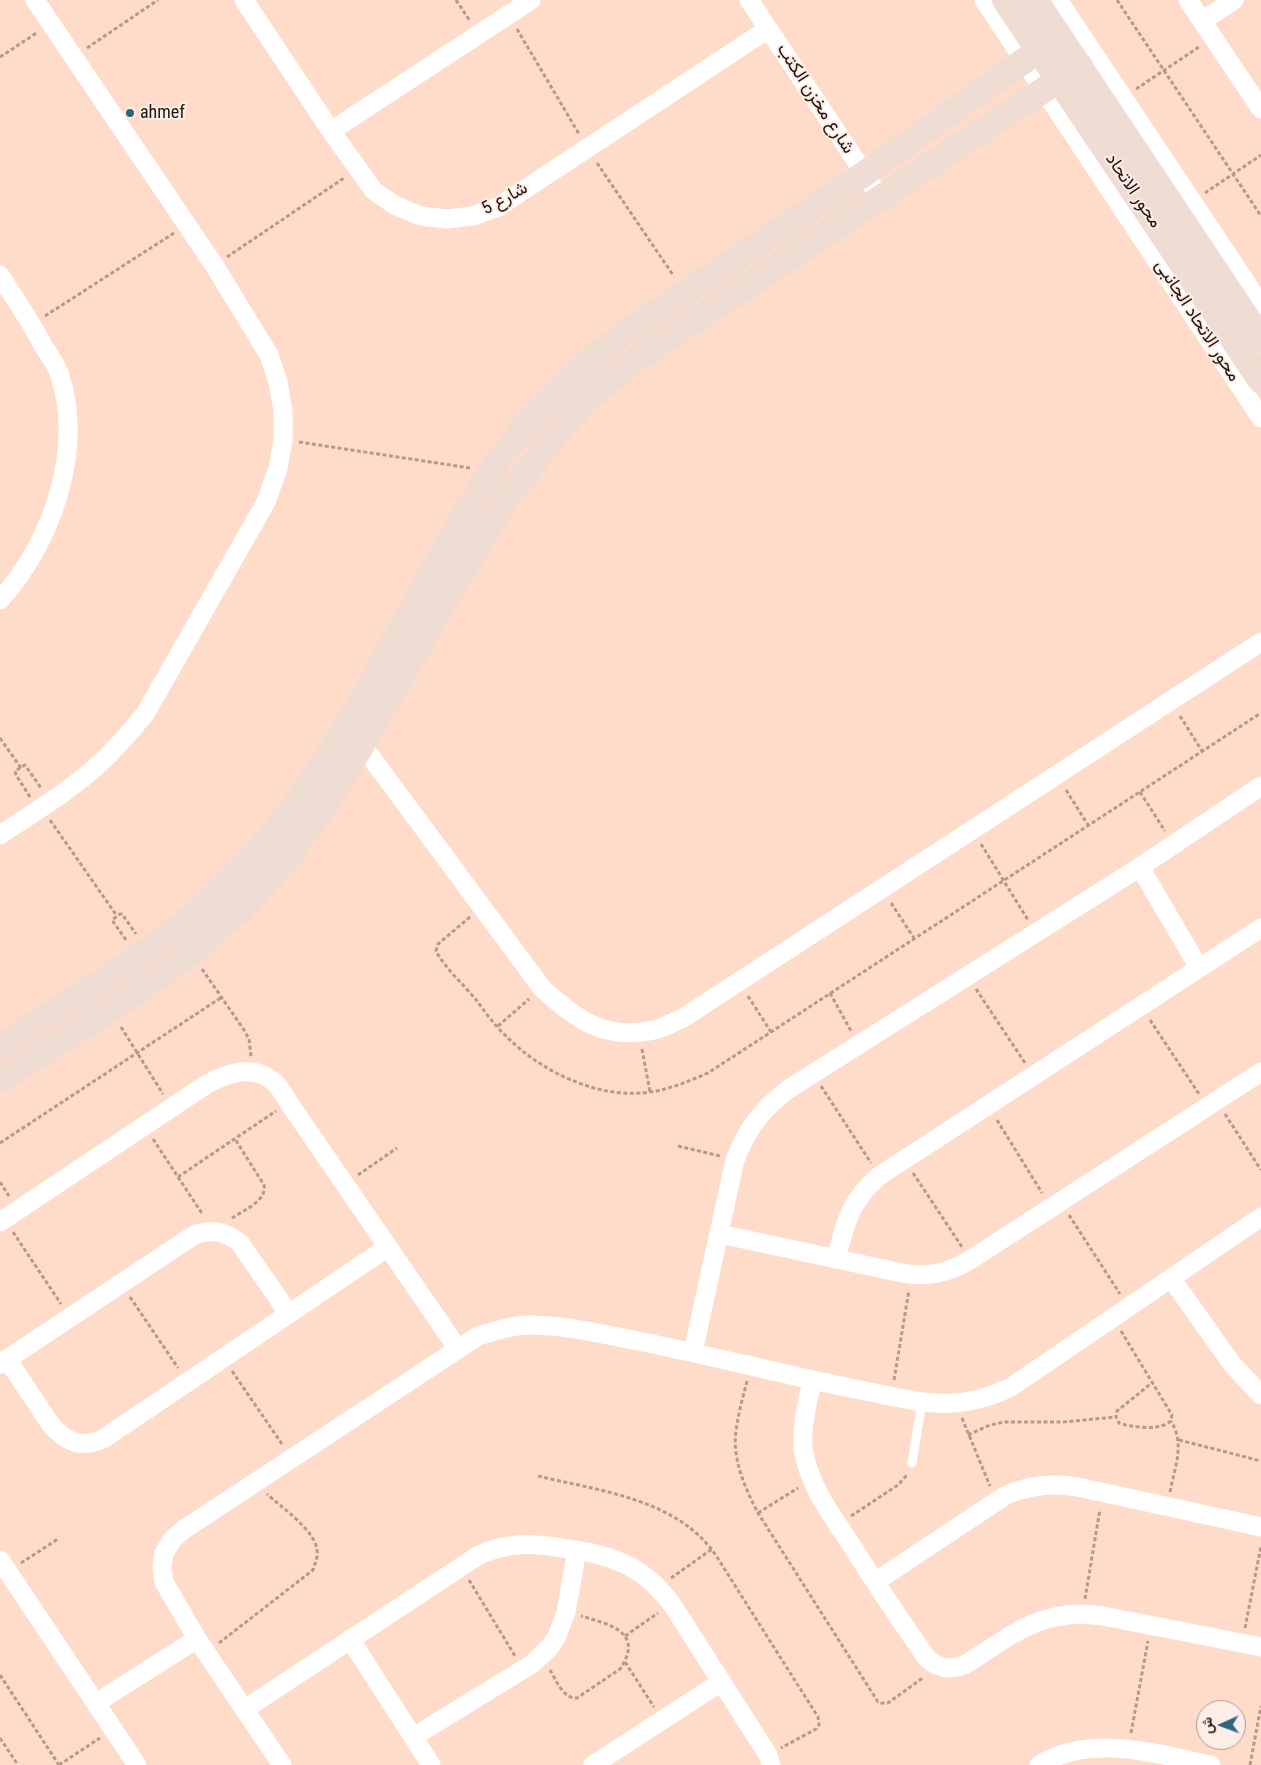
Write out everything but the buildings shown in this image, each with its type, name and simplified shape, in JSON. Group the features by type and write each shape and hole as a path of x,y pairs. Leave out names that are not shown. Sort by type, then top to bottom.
{"street":[{"path":"0,835 44,806 98,765 123,741 145,714 266,502 278,468 283,440 283,411 278,382 269,355 214,265 35,0"},
{"path":"331,131 531,0"},
{"name":"شارع مخزن الكتب","path":"749,0 880,197"},
{"path":"0,1046 144,953 182,924 217,894 279,826 301,796 356,710 435,566 492,471 532,417 560,388 620,336 864,174 1041,49 984,0"},
{"name":"محور الاتحاد","path":"1006,0 1041,49 1080,66 1261,339"},
{"name":"محور الاتحاد","path":"1035,0 1041,49 1051,85 1261,381"},
{"path":"1058,0 1261,305"},
{"path":"1188,0 1261,109"},
{"path":"1202,20 1234,0"},
{"name":"شارع 5","path":"250,2 331,131 374,191 396,206 421,216 447,219 473,216 498,207 768,29"},
{"path":"0,1080 110,1009 191,952 242,908 289,856 328,802 488,526 531,464 580,407 640,357 1080,66"},
{"name":"محور الاتحاد الجانبى","path":"1051,85 1261,418"},
{"path":"0,275 59,372 66,401 68,424 67,454 52,514 27,562 0,600"},
{"path":"362,745 542,988 565,1010 586,1023 610,1031 638,1032 660,1028 683,1018 1261,642"},
{"path":"693,1352 735,1160 743,1140 754,1122 768,1105 787,1090 1140,867 1261,786"},
{"path":"1140,867 1200,968"},
{"path":"836,1259 848,1216 855,1201 866,1187 879,1176 1261,928"},
{"path":"2,1221 221,1077 230,1073 248,1071 259,1074 275,1083 290,1103 458,1349"},
{"path":"720,1234 912,1275 927,1276 942,1273 957,1268 970,1260 1261,1072"},
{"path":"282,1765 202,1646 164,1582 162,1567 164,1553 172,1540 183,1530 478,1336 502,1328 528,1325 579,1330 693,1352 812,1380 922,1402 956,1404 975,1402 994,1396 1011,1387 1261,1217"},
{"path":"289,1314 240,1243 232,1236 213,1231 203,1232 194,1235 4,1362 60,1435 70,1441 81,1444 92,1443 103,1439 289,1314 388,1247"},
{"path":"1171,1278 1232,1364 1261,1395"},
{"path":"812,1380 803,1438 811,1480 875,1582 926,1657 939,1667 948,1669 966,1664 1027,1625 1040,1620 1082,1614 1103,1616 1261,1647"},
{"path":"875,1582 1006,1494 1041,1485 1060,1484 1261,1527"},
{"path":"245,1709 479,1555 494,1548 528,1543 602,1554 632,1567 658,1587 671,1604 769,1760"},
{"path":"413,1737 541,1657 557,1636 566,1612 577,1550"},
{"path":"4,1566 137,1765"},
{"path":"350,1640 431,1765"},
{"path":"96,1703 202,1646"},
{"path":"593,1765 721,1682"},
{"path":"1039,1765 1070,1752 1099,1748 1128,1749 1211,1765"}],"lane":[{"path":"912,1463 922,1402"}],"path":[{"path":"74,56 158,0"},
{"path":"456,0 479,34"},
{"path":"1117,0 1261,216"},
{"path":"0,57 51,23"},
{"path":"1123,98 1213,37"},
{"path":"1192,202 1261,156"},
{"path":"214,265 358,169"},
{"path":"32,325 187,225"},
{"path":"283,440 492,471"},
{"path":"1170,701 1202,751"},
{"path":"0,738 20,768"},
{"path":"44,806 27,767 25,765 15,771 16,775 44,806 117,916"},
{"path":"1056,775 1088,825"},
{"path":"1140,792 1173,845"},
{"path":"972,830 1036,933"},
{"path":"882,888 914,938"},
{"path":"122,914 144,953 112,920 122,914"},
{"path":"191,952 249,1039 251,1050 248,1071"},
{"path":"968,976 1033,1076"},
{"path":"739,982 771,1032"},
{"path":"498,1026 542,988"},
{"path":"830,994 859,1045"},
{"path":"0,1144 222,997"},
{"path":"1140,1006 1261,1170"},
{"path":"110,1009 172,1108"},
{"path":"638,1032 650,1092"},
{"path":"813,1074 879,1176"},
{"path":"178,1177 290,1103"},
{"path":"987,1105 1129,1307"},
{"path":"144,1126 213,1231 262,1198 264,1194 264,1185 235,1139"},
{"path":"678,1146 735,1160"},
{"path":"345,1184 397,1148"},
{"path":"904,1159 970,1260"},
{"path":"2,1221 70,1317"},
{"path":"892,1396 912,1275"},
{"path":"121,1284 188,1382"},
{"path":"1112,1318 1172,1415 1171,1421 1179,1447 1167,1507"},
{"path":"223,1358 291,1459"},
{"path":"750,1366 736,1431 736,1451 746,1490 758,1513 878,1702 881,1704 888,1703 939,1667"},
{"path":"1153,1382 1122,1406 1117,1411 1116,1417 1119,1423 1131,1426 1159,1426 1166,1425 1171,1421"},
{"path":"956,1404 996,1501"},
{"path":"968,1435 990,1425 1005,1422 1063,1422 1116,1417"},
{"path":"1178,1440 1261,1461"},
{"path":"838,1525 898,1485 906,1477 912,1463"},
{"path":"538,1476 627,1498 657,1508 693,1529 712,1549 820,1721 816,1729 769,1760"},
{"path":"758,1513 811,1480"},
{"path":"202,1646 313,1570 317,1560 317,1549 313,1538 307,1530 254,1483"},
{"path":"1082,1614 1103,1493"},
{"path":"4,1566 58,1539"},
{"path":"1242,1643 1261,1546"},
{"path":"658,1587 712,1549"},
{"path":"461,1566 523,1670"},
{"path":"625,1636 671,1604"},
{"path":"541,1657 566,1696 571,1698 577,1698 620,1669 625,1662 628,1655 628,1647 625,1636 615,1626 566,1612"},
{"path":"1128,1749 1151,1626"},
{"path":"625,1662 662,1720"},
{"path":"0,1675 59,1765 113,1729"},
{"path":"1250,1765 1261,1706"},
{"path":"0,1738 18,1765"}],"place":[{"name":"ahmef","path":"130,113"}]}
